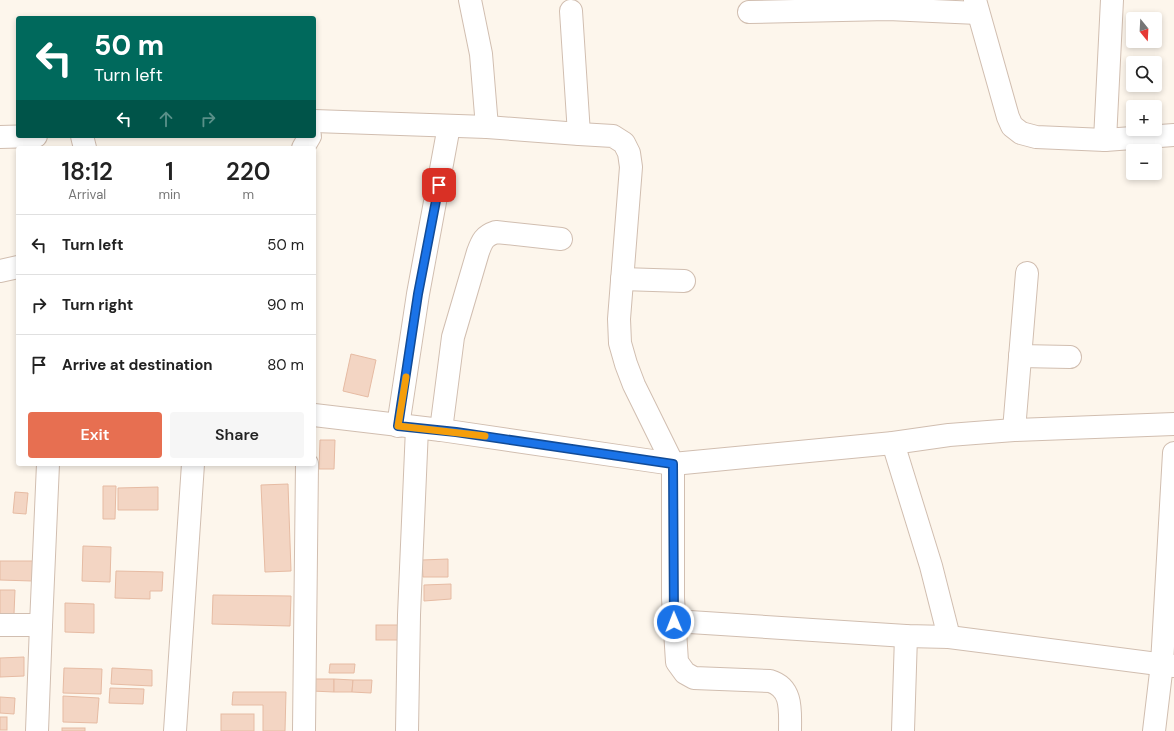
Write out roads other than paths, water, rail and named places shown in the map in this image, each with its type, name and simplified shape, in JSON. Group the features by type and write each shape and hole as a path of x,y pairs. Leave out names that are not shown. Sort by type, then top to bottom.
{"street":[{"path":"470,0 481,54 487,127"},
{"path":"1105,140 1112,0"},
{"path":"749,12 976,6 1008,117 1012,126 1021,133 1036,137 1105,140 1174,135"},
{"path":"570,11 579,134"},
{"path":"407,731 409,615 408,427 418,294 449,126"},
{"path":"316,127 487,127 613,136 624,143 629,153 631,167 619,319 620,343 634,385 673,464 674,622 676,662 685,673 694,678 774,683 784,689 788,696 790,731"},
{"path":"0,137 16,137"},
{"path":"441,430 453,337 478,252 483,240 489,234 496,232 561,239"},
{"path":"0,271 16,267"},
{"path":"1014,430 1027,273"},
{"path":"622,279 684,281"},
{"path":"1020,356 1070,357"},
{"path":"316,415 441,430 673,464 893,444 949,435 1014,430 1174,424"},
{"path":"893,444 931,566 949,637"},
{"path":"1154,731 1168,665 1174,453"},
{"path":"37,731 40,625 48,466"},
{"path":"175,731 193,466"},
{"path":"304,731 307,466"},
{"path":"674,622 906,636 949,637 1168,665"},
{"path":"0,625 40,625"},
{"path":"903,731 906,636"}]}
